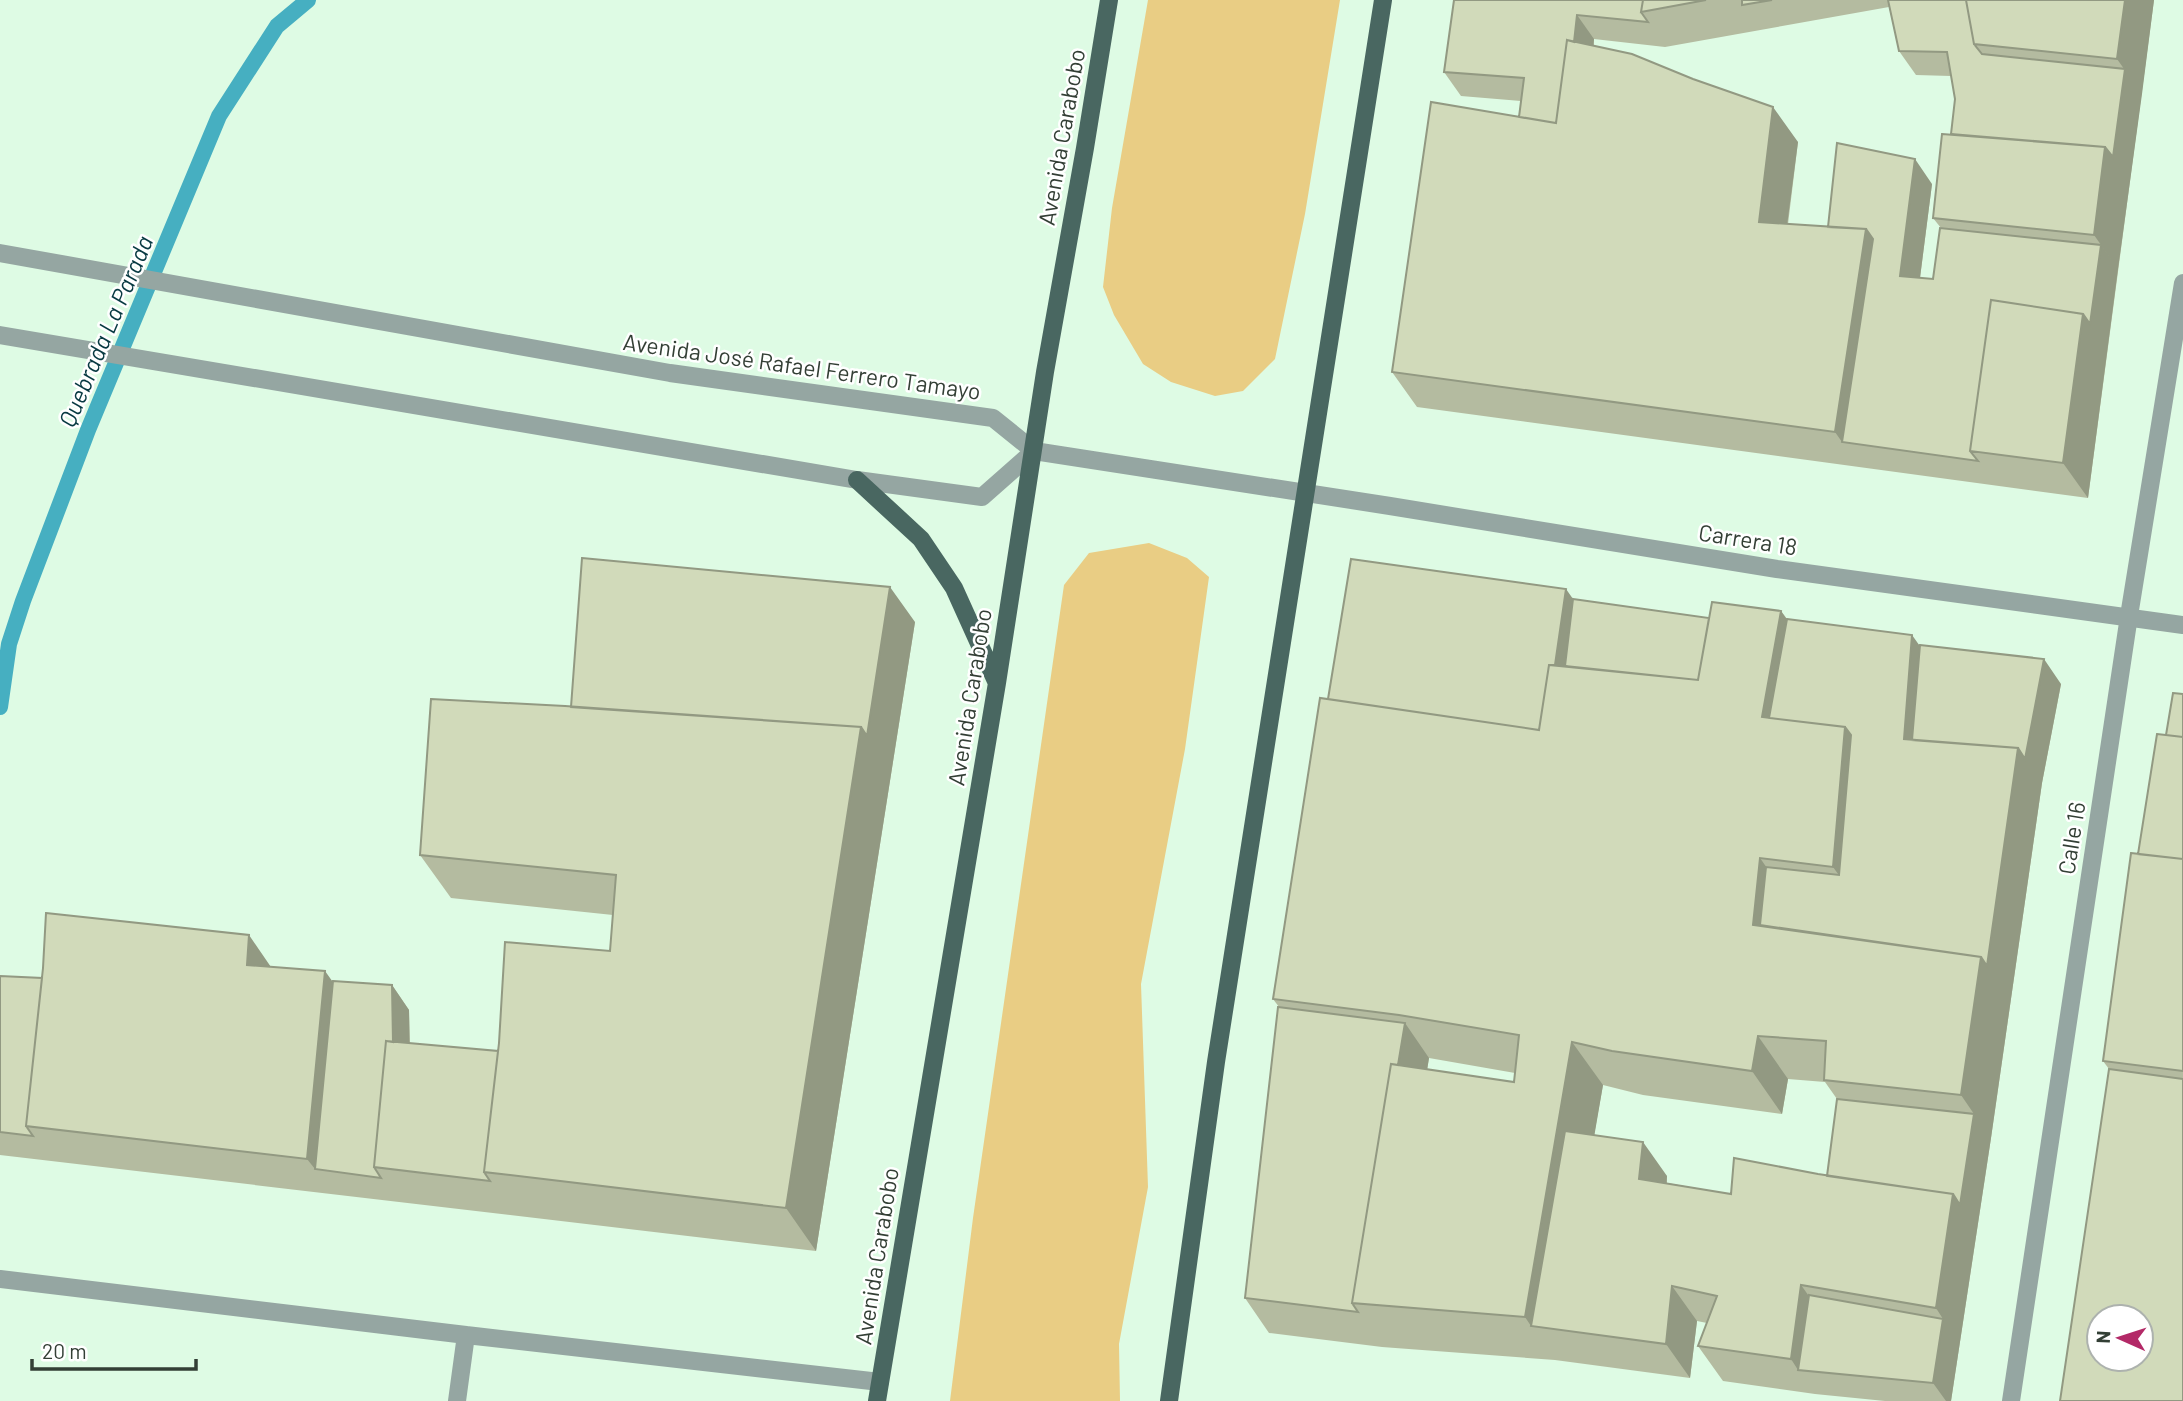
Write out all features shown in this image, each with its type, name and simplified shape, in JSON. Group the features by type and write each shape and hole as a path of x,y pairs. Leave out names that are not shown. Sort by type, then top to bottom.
{"main road":[{"name":"Avenida Carabobo","path":"877,1401 997,683 1045,372 1109,0"},
{"path":"1169,1401 1216,1062 1383,0"},
{"path":"857,480 921,539 954,588 997,683"}],"street":[{"name":"Avenida José Rafael Ferrero Tamayo","path":"0,253 670,373 993,418 1034,451"},
{"name":"Calle 16","path":"2011,1401 2129,616 2183,283"},
{"path":"0,335 857,480 982,498 1034,451"},
{"name":"Carrera 18","path":"1034,451 1777,569 2183,625"},
{"path":"0,1279 880,1382"},
{"path":"457,1401 466,1335"}],"shaded area":[{"path":"1148,0 1340,0 1305,214 1275,359 1243,391 1215,396 1171,382 1143,364 1114,315 1103,287 1112,208"},
{"path":"1149,543 1187,558 1209,577 1185,749 1141,984 1148,1187 1119,1344 1120,1401 950,1401 973,1218 1064,585 1089,553"}],"building":[{"path":"1454,0 1643,0 1641,12 1648,22 1577,15 1574,42 1567,40 1556,123 1519,117 1524,78 1444,72"},
{"path":"1643,0 1706,0 1641,12"},
{"path":"1742,0 1772,0 1742,5"},
{"path":"1888,0 1966,0 1974,44 1982,54 2125,69 2113,157 2105,147 1951,134 1955,99 1947,52 1899,51"},
{"path":"1966,0 2125,0 2117,59 1974,44"},
{"path":"1567,40 1632,54 1773,107 1759,222 1866,229 1835,432 1392,372 1431,102 1556,123"},
{"path":"1942,134 2105,147 2094,235 1933,218"},
{"path":"1837,143 1915,159 1900,276 1933,279 1940,228 2101,245 2090,324 2083,314 1991,300 1970,451 1978,461 1842,442 1873,239 1866,229 1828,227"},
{"path":"1991,300 2083,314 2063,463 1970,451"},
{"path":"582,558 890,587 867,736 861,727 571,707"},
{"path":"1351,559 1566,589 1555,665 1549,665 1539,730 1328,699"},
{"path":"1573,599 1709,618 1698,680 1565,666"},
{"path":"1712,602 1781,611 1762,717 1845,727 1833,867 1760,858 1753,925 1981,957 1961,1095 1824,1080 1826,1041 1758,1036 1752,1071 1612,1051 1572,1042 1525,1317 1352,1303 1391,1064 1514,1082 1519,1035 1399,1015 1273,999 1320,698 1539,730 1549,665 1698,680"},
{"path":"1787,619 1912,635 1904,739 2018,748 1987,966 1981,957 1760,925 1766,867 1839,875 1851,735 1845,727 1769,718"},
{"path":"1920,645 2044,659 2025,759 2018,748 1912,740"},
{"path":"2173,693 2183,694 2183,737 2166,735"},
{"path":"431,699 861,727 786,1208 484,1172 499,1043 505,942 610,951 616,875 420,855"},
{"path":"2157,734 2183,737 2183,859 2138,854"},
{"path":"2131,853 2183,859 2183,1071 2103,1061"},
{"path":"46,913 249,935 247,965 325,971 307,1159 26,1126 43,968"},
{"path":"0,976 42,978 26,1126 33,1136 0,1132"},
{"path":"333,981 392,985 393,1042 386,1041 374,1167 381,1178 315,1169"},
{"path":"1278,1007 1405,1023 1398,1065 1391,1064 1352,1303 1358,1312 1245,1298"},
{"path":"386,1041 498,1051 484,1172 490,1181 374,1167"},
{"path":"2109,1069 2183,1079 2183,1401 2060,1401"},
{"path":"1837,1099 1974,1114 1960,1205 1953,1194 1827,1176"},
{"path":"1565,1131 1643,1142 1639,1179 1731,1194 1734,1158 1818,1174 1953,1194 1936,1308 1801,1285 1791,1359 1698,1346 1717,1296 1672,1286 1666,1344 1531,1326"},
{"path":"1809,1295 1943,1319 1933,1383 1798,1370"}],"waterway":[{"name":"Quebrada La Parada","path":"0,707 9,644 23,601 88,430 219,116 277,26 308,0"}]}
